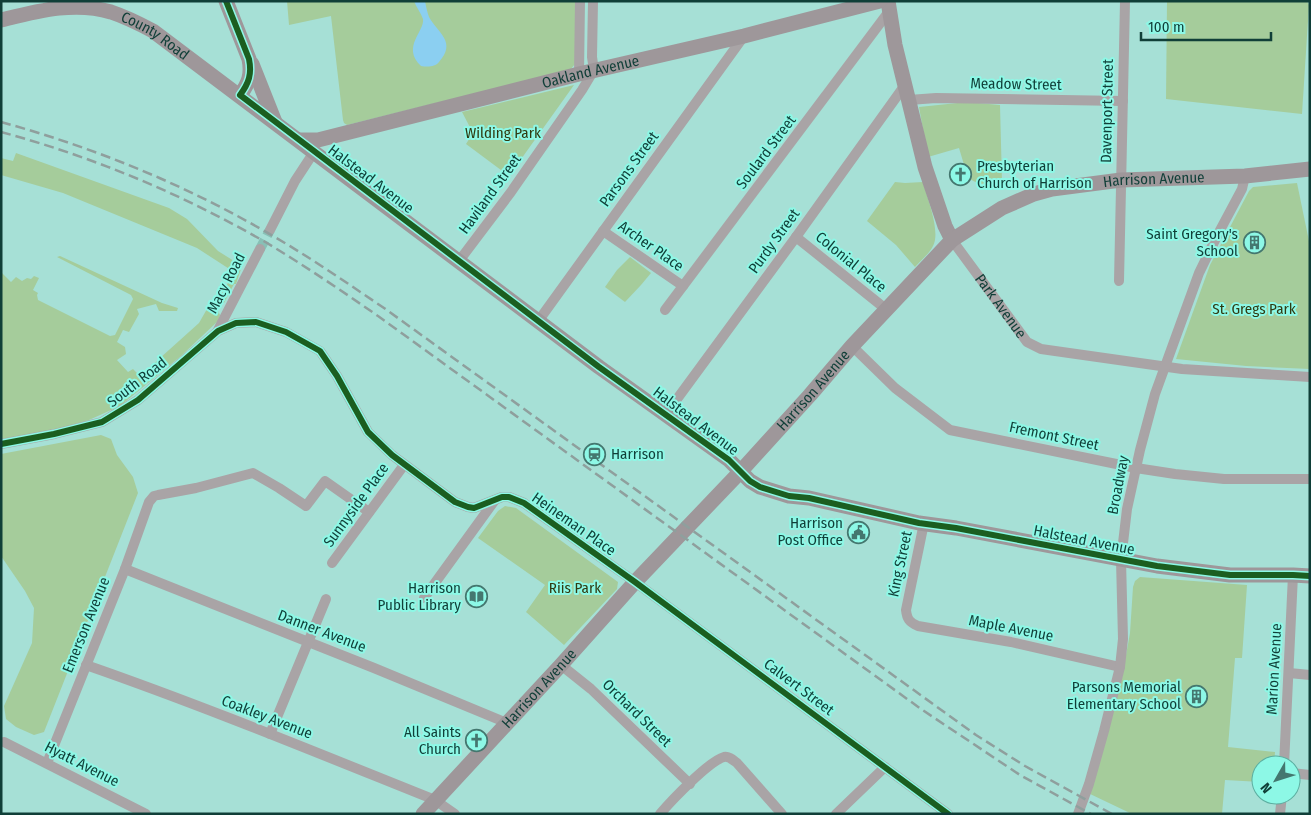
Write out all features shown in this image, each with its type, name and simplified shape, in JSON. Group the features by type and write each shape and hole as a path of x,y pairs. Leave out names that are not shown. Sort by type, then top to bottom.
{"street":[{"path":"226,1 276,123"},
{"path":"580,1 587,72"},
{"path":"587,72 592,57 593,1"},
{"name":"Davenport Street","path":"1119,281 1124,1"},
{"name":"Oakland Avenue","path":"300,140 318,140 587,72 886,4"},
{"name":"Park Avenue","path":"886,4 925,167 944,226 952,240 1027,342 1041,349 1164,367 1310,377"},
{"name":"Soulard Street","path":"665,310 886,4"},
{"name":"County Road","path":"1,20 66,7 110,12 130,19 153,31 240,95"},
{"name":"Parsons Street","path":"539,320 744,36"},
{"path":"240,95 250,75 249,58"},
{"name":"Haviland Street","path":"459,261 506,199 582,90 587,72"},
{"name":"Purdy Street","path":"666,414 796,237 904,85"},
{"name":"Halstead Avenue","path":"240,95 600,367 729,460 750,481 760,488 788,496 809,498 892,518 983,533 1121,560 1230,575 1310,576"},
{"name":"Meadow Street","path":"909,100 936,98 1123,101"},
{"path":"270,230 294,181 314,152"},
{"name":"Harrison Avenue","path":"423,814 635,582 741,471 852,346 952,240 1002,208 1034,194 1072,185 1121,180 1245,176 1310,169"},
{"name":"Broadway","path":"1078,814 1106,726 1120,667 1123,629 1121,560 1127,509 1154,394 1199,272 1242,189 1245,176"},
{"name":"Archer Place","path":"603,230 683,286"},
{"name":"Colonial Place","path":"796,237 886,310"},
{"name":"Macy Road","path":"218,331 260,249"},
{"path":"218,331 236,323 256,322 286,332 320,351 338,376 368,432 404,465 461,505 474,508 496,499"},
{"name":"South Road","path":"1,444 73,430 102,422 114,416 138,400 218,331"},
{"name":"Fremont Street","path":"852,346 896,388 950,430 1136,468 1224,479 1310,479"},
{"name":"Sunnyside Place","path":"332,563 404,465"},
{"name":"Emerson Avenue","path":"47,763 152,498 253,473 306,506 325,481 369,512"},
{"name":"Heineman Place","path":"496,499 509,497 516,499 635,582"},
{"path":"424,598 496,499"},
{"name":"King Street","path":"906,610 924,523"},
{"name":"Danner Avenue","path":"125,569 374,668 506,723"},
{"name":"Marion Avenue","path":"1285,755 1293,575"},
{"name":"Calvert Street","path":"635,582 948,814"},
{"path":"270,734 326,599"},
{"name":"Maple Avenue","path":"906,610 910,623 918,626 1011,642 1120,667"},
{"name":"Coakley Avenue","path":"86,665 270,734 435,800 455,814"},
{"name":"Orchard Street","path":"561,665 591,689 690,784"},
{"path":"1289,673 1310,675"},
{"name":"Hyatt Avenue","path":"4,742 146,814"},
{"path":"660,814 713,762 729,757 737,763 782,814"},
{"path":"836,814 884,767"}],"green space":[{"path":"287,1 577,1 575,64 570,70 347,125 343,120 331,16 289,25"},
{"path":"1167,1 1307,1 1309,5 1302,114 1166,99"},
{"name":"Wilding Park","path":"574,85 509,176 466,144 473,133 462,112"},
{"path":"967,102 1000,105 1002,182 979,184 968,178 959,148 928,157 919,107"},
{"path":"16,153 169,208 187,219 218,251 242,266 236,284 234,284 224,303 213,301 214,299 219,299 234,272 197,248 63,193 1,175 1,158 13,161"},
{"path":"895,182 923,182 932,214 935,240 933,246 915,267 896,245 867,221"},
{"name":"St. Gregs Park","path":"1297,183 1310,246 1310,369 1246,366 1176,359 1210,265 1249,191 1253,187"},
{"path":"60,256 162,303 178,308 177,311 159,311 156,304 137,309 139,314 129,332 123,330 117,342 125,347 126,354 117,360 128,372 133,369 140,376 199,323 207,309 218,311 220,315 218,321 181,356 120,406 89,420 51,431 1,439 1,272 11,282 16,277 22,281 27,278 31,279 34,276 39,278 33,290 38,293 38,300 110,336 115,335 133,299 131,295 57,257"},
{"path":"630,257 651,273 625,302 605,287 617,270"},
{"path":"101,435 111,439 117,455 133,477 138,493 44,732 34,735 16,727 6,719 4,706 32,643 34,608 25,591 1,556 1,454"},
{"name":"Riis Park","path":"505,506 516,508 618,582 617,589 564,645 526,612 545,585 478,538 498,511"},
{"path":"1140,577 1247,585 1242,658 1235,658 1228,747 1275,752 1275,755 1251,755 1251,781 1225,780 1222,814 1132,814 1088,793 1122,677 1130,633 1135,581"}],"water":[{"path":"414,1 425,1 429,17 446,43 444,55 433,66 421,66 415,59 413,46 423,24 423,19"}],"tunnel":[{"path":"260,249 270,230"}],"railway":[{"path":"1,122 72,144 141,170 241,218 301,253 384,308 976,735 1025,766 1112,814"},
{"path":"1,132 70,153 138,179 204,209 267,243 378,316 921,709 1020,775 1091,814"}],"cycle path":[{"path":"226,1 250,64 249,78 240,95 599,367 729,460 750,481 760,487 789,496 809,498 919,523 956,528 1157,566 1230,575 1310,576"},
{"path":"1,444 54,434 102,422 138,400 218,331 236,323 256,322 286,332 320,351 337,376 368,432 392,455 455,502 474,508 502,497 509,497 524,503 635,582 948,814"}],"place":[{"name":"Presbyterian Church of Harrison","path":"961,175"},
{"name":"Saint Gregory's School","path":"1254,243"},
{"name":"Harrison","path":"595,454"},
{"name":"Harrison Post Office","path":"859,532"},
{"name":"Harrison Public Library","path":"477,597"},
{"name":"Parsons Memorial Elementary School","path":"1197,696"},
{"name":"All Saints Church","path":"477,741"}]}
